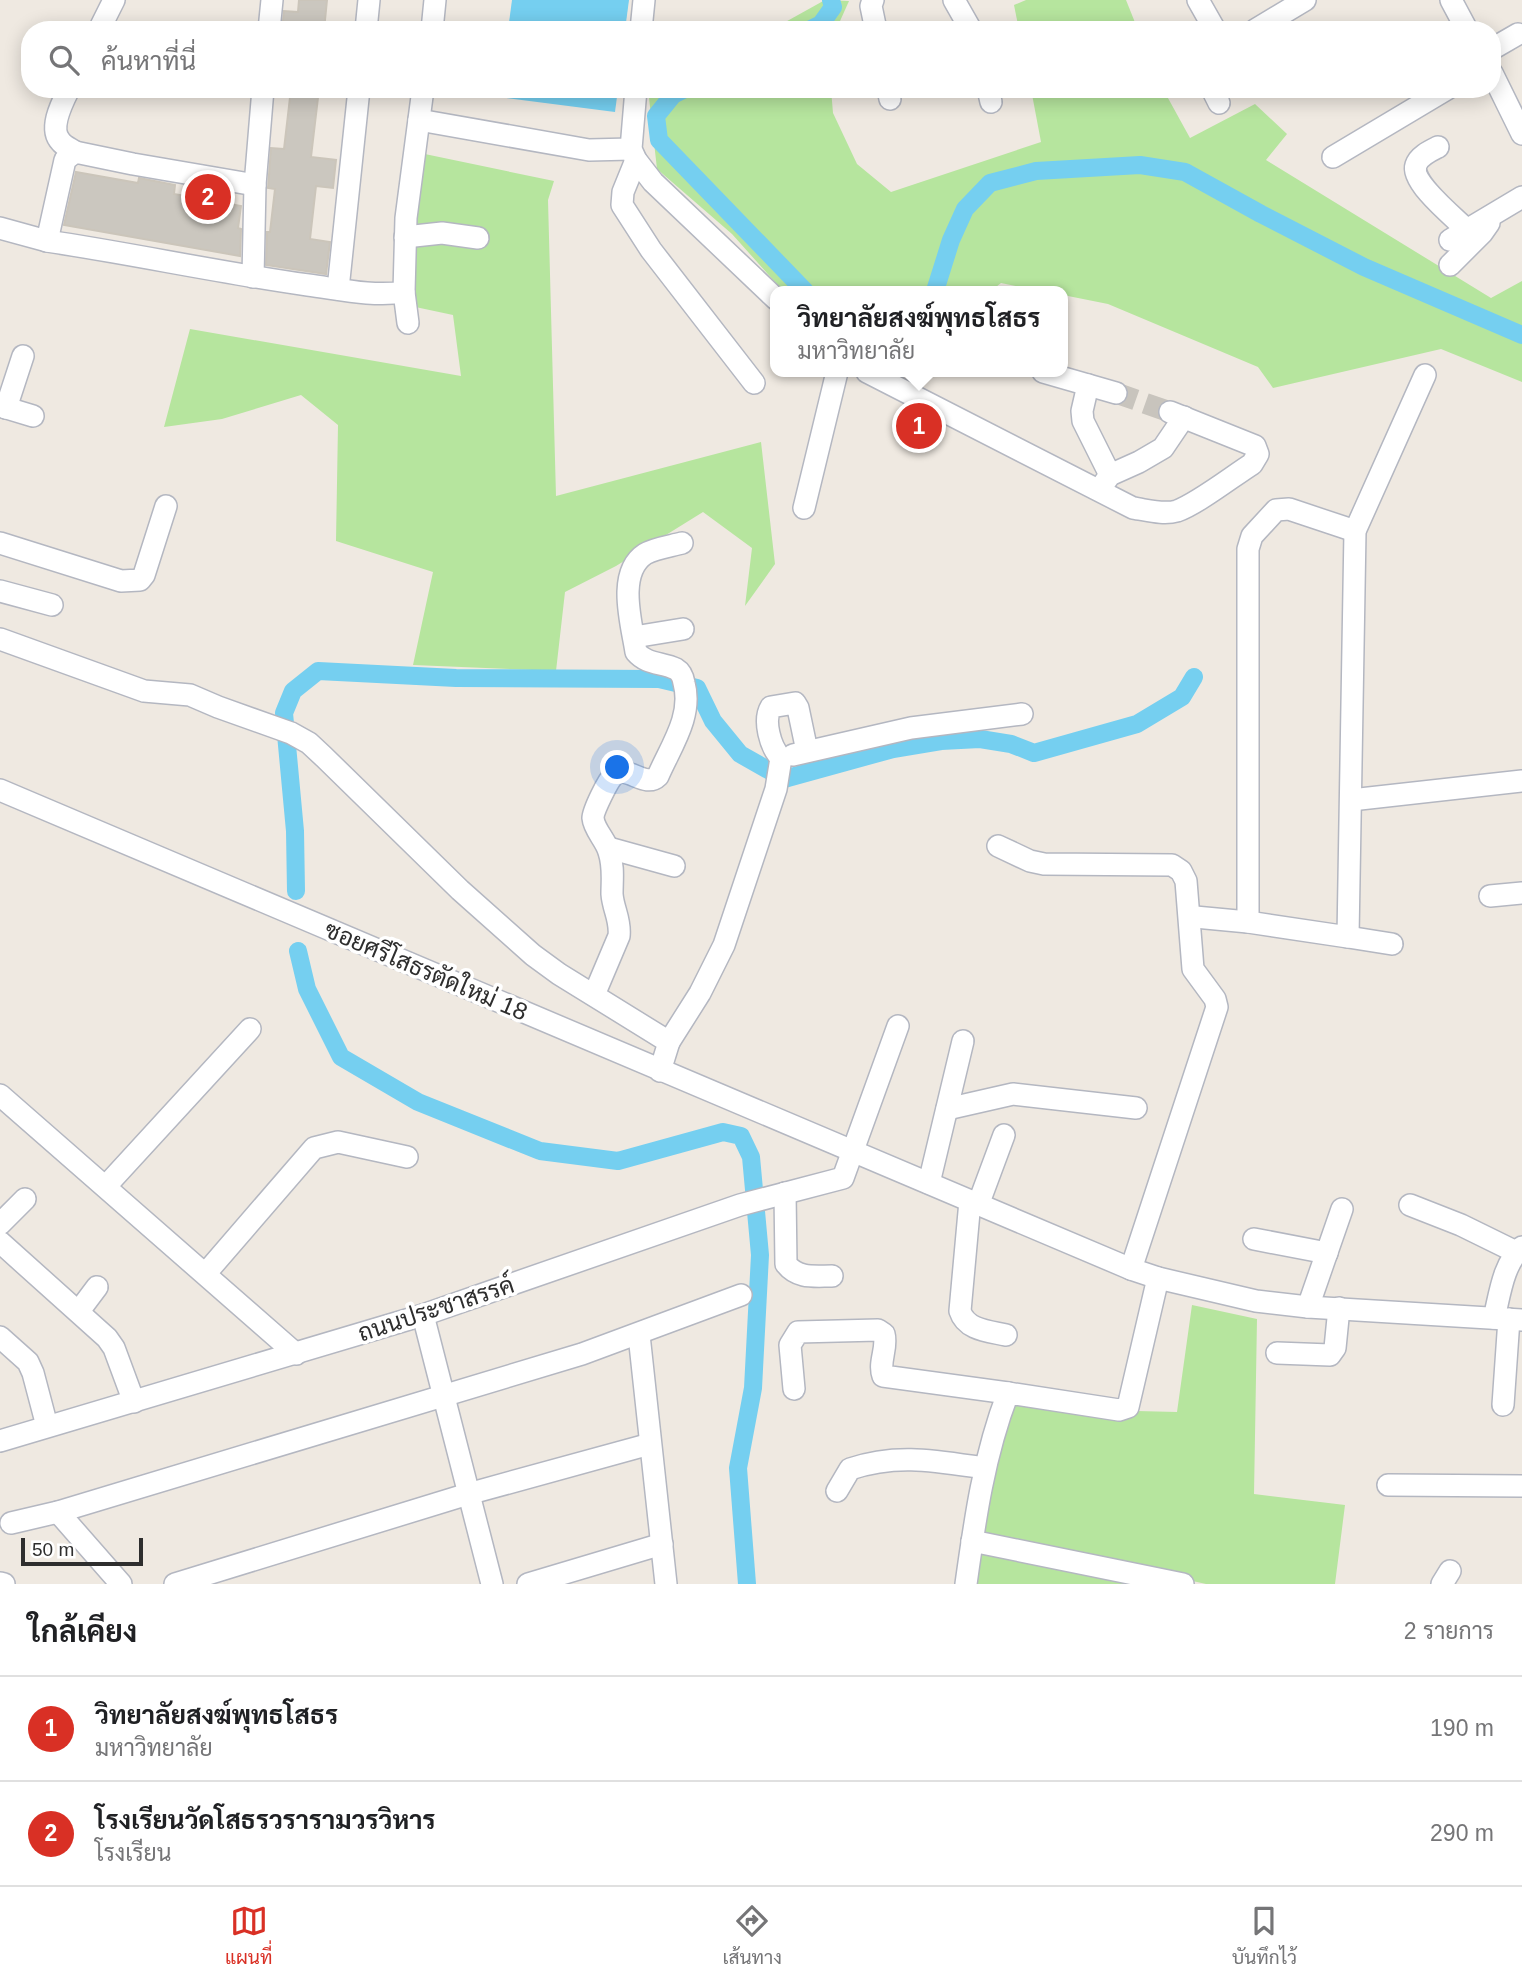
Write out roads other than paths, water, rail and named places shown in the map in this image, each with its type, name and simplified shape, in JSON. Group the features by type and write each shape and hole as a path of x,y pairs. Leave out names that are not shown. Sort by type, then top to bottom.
{"street":[{"path":"104,21 114,0"},
{"path":"270,21 272,0"},
{"path":"367,21 369,0"},
{"path":"433,21 435,0"},
{"path":"642,21 644,0"},
{"path":"873,0 874,21"},
{"path":"954,0 966,21"},
{"path":"1198,0 1210,21"},
{"path":"1270,21 1305,0"},
{"path":"1453,1 1463,21"},
{"path":"1501,44 1518,34"},
{"path":"1501,91 1522,134"},
{"path":"64,98 55,130 60,142 75,152 255,185"},
{"path":"253,277 255,185 262,98"},
{"path":"338,289 358,98"},
{"path":"408,323 404,292 405,237 423,98"},
{"path":"636,98 634,154 622,205 651,250 754,383"},
{"path":"1333,157 1432,98"},
{"path":"419,120 589,150 634,154"},
{"path":"1438,147 1418,160 1416,174 1459,235 1522,197"},
{"path":"47,241 65,160 75,152"},
{"path":"634,154 653,182 770,294"},
{"path":"1450,265 1488,227 1487,218"},
{"path":"0,228 47,241 136,254 253,277 366,293 404,292"},
{"path":"405,237 442,233 478,238"},
{"path":"23,356 3,407 33,416"},
{"path":"1348,937 1355,531 1425,375"},
{"path":"804,508 836,377"},
{"path":"877,377 1105,483 1133,508 1160,512 1176,511 1252,464 1258,454 1255,446 1177,414 1163,448 1105,483"},
{"path":"1060,377 1116,393"},
{"path":"1088,385 1082,411 1083,421 1105,483"},
{"path":"0,543 121,581 139,580 144,575 166,506"},
{"path":"1248,922 1248,549 1252,536 1276,510 1289,509 1355,531"},
{"path":"594,995 621,926 612,897 614,868 608,848 596,827 593,813 610,779 616,773 648,780 659,776 686,714 685,688 677,670 641,658 636,652 627,598 635,565 648,553 682,543"},
{"path":"0,591 52,605"},
{"path":"634,637 683,629"},
{"path":"0,639 144,691 190,695 282,729 309,743 498,925 533,955 669,1042"},
{"path":"112,666 146,680 200,688 218,707"},
{"path":"660,1071 669,1042 700,993 724,945 779,772 768,722 768,710 771,707 795,703 807,751"},
{"path":"779,772 807,751 911,728 1022,714"},
{"path":"1351,800 1522,781"},
{"name":"ซอยศรีโสธรตัดใหม่ 18","path":"0,790 1131,1269 1246,1299 1308,1307 1508,1319"},
{"path":"998,846 1030,861 1044,864 1172,865 1181,871 1186,881 1192,969 1215,999 1217,1007 1131,1269"},
{"path":"608,848 674,866"},
{"path":"1490,896 1522,893"},
{"path":"1195,917 1248,922 1392,944"},
{"path":"853,1151 898,1026"},
{"path":"106,1186 250,1029"},
{"path":"929,1184 963,1041"},
{"path":"947,1109 1013,1094 1136,1108"},
{"path":"0,1095 296,1354"},
{"path":"1004,1135 974,1203 960,1311 963,1320 969,1325 1006,1335"},
{"path":"206,1273 314,1148 338,1142 407,1157"},
{"name":"ถนนประชาสรรค์","path":"0,1441 423,1315 740,1205 843,1178 853,1151"},
{"path":"780,1194 786,1264 793,1273 832,1276"},
{"path":"0,1224 25,1199"},
{"path":"1410,1205 1519,1250 1506,1270 1508,1319 1503,1405"},
{"path":"1308,1307 1342,1209"},
{"path":"1254,1239 1327,1253"},
{"path":"0,1242 79,1311 114,1348 134,1402"},
{"path":"794,1390 790,1345 797,1332 877,1331 884,1334 886,1339 881,1371 883,1376 1119,1410 1128,1407 1158,1278"},
{"path":"79,1311 97,1287"},
{"path":"11,1523 58,1512 639,1335 741,1295"},
{"path":"1277,1353 1330,1355 1335,1348 1339,1308"},
{"path":"423,1315 492,1584"},
{"path":"639,1335 666,1584"},
{"path":"0,1337 28,1362 47,1426"},
{"path":"966,1584 984,1468 995,1425 1008,1393"},
{"path":"175,1584 468,1494 650,1444"},
{"path":"837,1491 850,1469 874,1461 898,1458 984,1468"},
{"path":"1388,1485 1522,1486"},
{"path":"58,1512 121,1584"},
{"path":"972,1541 1183,1584"},
{"path":"528,1584 662,1544"}],"water":[{"path":"512,0 629,0 626,21 509,21"},
{"path":"507,98 617,98 615,112"}],"waterway":[{"path":"823,21 833,7 831,0"},
{"path":"671,98 656,116 659,140 800,286"},
{"path":"937,286 951,240 965,209 990,183 1036,171 1140,165 1185,172 1364,267 1522,335"},
{"path":"296,891 295,831 284,713 293,691 318,671 456,678 659,679 697,688 713,721 740,754 784,779 893,749 941,741 980,739 1011,744 1034,753 1137,724 1182,697 1194,677"},
{"path":"298,951 307,989 341,1057 418,1102 540,1151 618,1161 723,1132 741,1136 751,1157 760,1255 753,1388 738,1468 747,1584"}],"tunnel":[{"path":"1116,393 1170,412"}],"place":[{"name":"โรงเรียนวัดโสธรวรารามวรวิหาร","path":"208,197"},
{"name":"วิทยาลัยสงฆ์พุทธโสธร","path":"919,426"}]}
